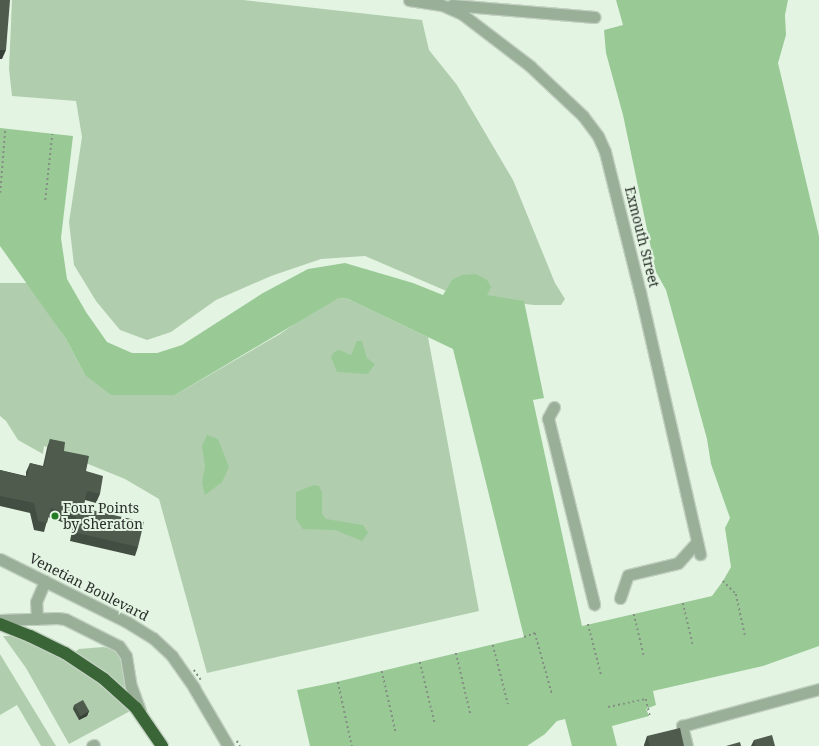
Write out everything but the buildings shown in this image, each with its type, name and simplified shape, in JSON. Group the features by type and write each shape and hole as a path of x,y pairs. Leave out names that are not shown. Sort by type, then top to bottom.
{"highway":[{"path":"0,624 30,636 84,664 119,691 142,715 162,746"}],"street":[{"name":"Exmouth Street","path":"409,0 449,7 462,14 530,66 589,122 602,144 640,292 700,554"},
{"name":"Exmouth Street","path":"435,4 594,17"},
{"path":"554,407 548,418 594,604"},
{"path":"620,598 628,575 678,563 697,542"},
{"name":"Venetian Boulevard","path":"0,559 128,622 142,630 164,647 194,688 228,746"},
{"path":"37,619 36,602 45,581"},
{"path":"0,620 65,619 119,646 126,656 131,686 142,715"},
{"path":"687,746 682,726 819,689"}],"path":[{"path":"0,193 5,129"},
{"path":"45,200 52,134"},
{"path":"723,582 736,594 745,635"},
{"path":"683,603 693,645"},
{"path":"634,614 644,656"},
{"path":"588,624 601,674"},
{"path":"524,637 535,633 552,694"},
{"path":"493,645 508,704"},
{"path":"456,653 471,716"},
{"path":"420,662 435,724"},
{"path":"382,671 396,733"},
{"path":"338,682 352,746"},
{"path":"608,707 646,699 650,716"}],"shaded area":[{"path":"12,0 243,0 422,20 429,50 457,85 513,180 555,283 565,299 561,305 534,305 458,296 365,256 321,259 271,276 216,300 171,332 147,340 120,330 96,301 74,265 69,222 82,137 76,101 12,96 9,69"},
{"path":"616,0 788,0 785,15 786,35 778,63 819,236 819,646 763,666 653,691 656,705 646,709 649,716 612,726 617,746 572,746 565,719 557,721 545,734 527,746 310,746 297,690 524,637 453,349 346,298 337,299 175,395 111,395 85,375 66,339 0,246 0,128 73,136 61,238 67,279 86,312 107,342 132,353 157,353 182,345 263,293 308,269 345,263 413,283 443,295 452,280 462,275 476,274 487,280 491,287 487,295 524,301 544,398 533,400 582,626 712,596 731,567 725,528 730,518 711,464 707,439 666,290 656,272 623,115 606,53 604,30 623,25"},
{"path":"0,283 28,283 66,339 85,375 175,395 280,334 325,303 337,299 346,298 428,337 479,611 207,673 159,499 125,479 44,446 43,454 18,440 6,421 0,416"},
{"path":"357,341 362,341 367,358 375,364 368,374 337,372 331,357 334,352 339,350 351,355"},
{"path":"207,435 218,439 229,467 222,482 205,495 202,483 205,467 202,446"},
{"path":"314,485 319,486 322,492 322,514 326,519 363,525 368,533 362,541 335,530 303,529 296,519 296,492"},
{"path":"3,636 11,636 28,641 69,662 106,687 132,710 69,744 26,668"},
{"path":"103,647 113,649 121,656 126,687 122,687 75,652 79,649"},
{"path":"0,654 56,746 41,746 17,705 0,715"}],"place":[{"name":"Four Points by Sheraton","path":"55,516"}]}
